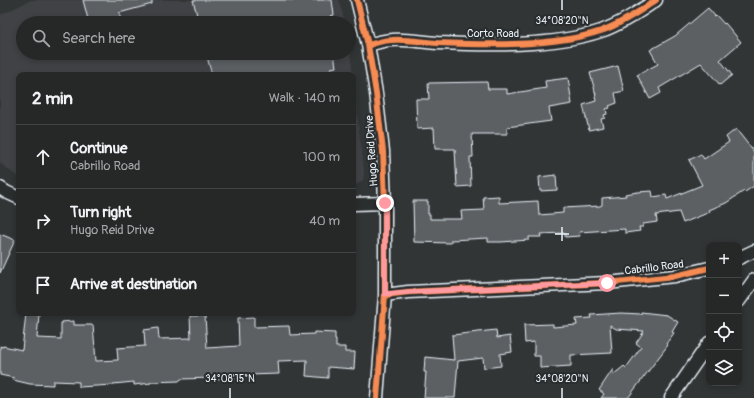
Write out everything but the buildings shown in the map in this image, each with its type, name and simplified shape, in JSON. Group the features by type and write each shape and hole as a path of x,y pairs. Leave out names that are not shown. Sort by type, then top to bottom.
{"street":[{"name":"Hugo Reid Drive","path":"357,0 368,45 383,151 385,203 385,294 377,398"},
{"name":"Corto Road","path":"368,45 393,40 437,43 509,43 548,42 577,38 602,31 631,18 656,0"},
{"path":"0,188 16,197"},
{"path":"356,204 385,203"},
{"path":"742,257 754,251"},
{"name":"Cabrillo Road","path":"385,294 607,283 675,276 706,269"},
{"path":"742,297 754,280"},
{"path":"671,398 706,347"}],"shaded area":[{"path":"31,0 339,0 343,16 16,16 16,60 351,60 353,72 16,72 16,176 0,163 0,15"},
{"path":"356,104 364,171 363,180 356,185"}],"cycle path":[{"path":"357,0 368,45 383,151 385,203 385,295 377,398"},
{"path":"368,45 386,40 477,44 520,44 562,40 601,31 616,25 656,0"},
{"path":"385,295 408,292 607,283 675,276 706,269"}],"route":[{"path":"385,203 385,294 607,283"}]}
